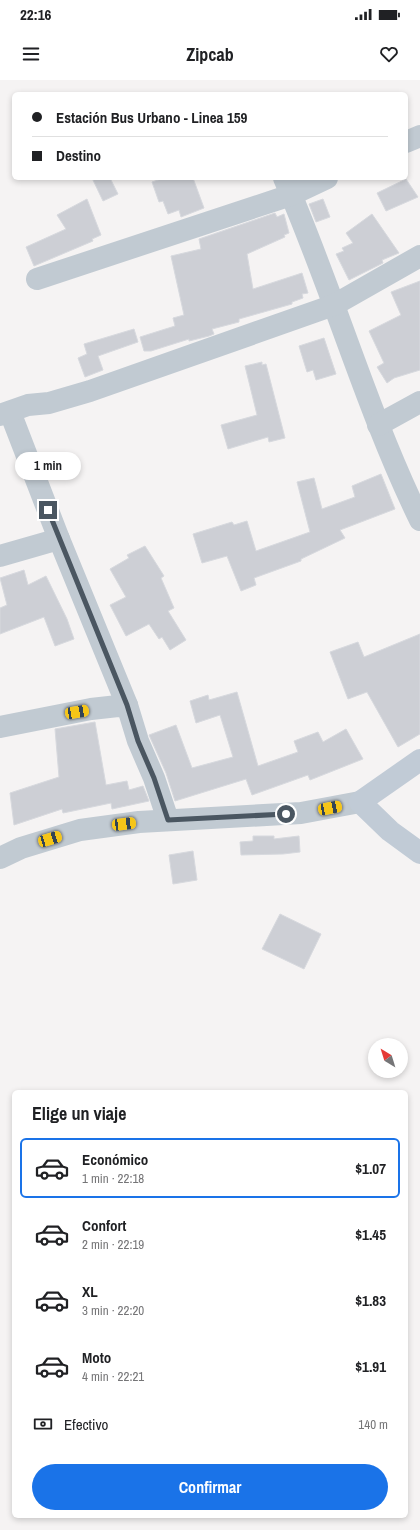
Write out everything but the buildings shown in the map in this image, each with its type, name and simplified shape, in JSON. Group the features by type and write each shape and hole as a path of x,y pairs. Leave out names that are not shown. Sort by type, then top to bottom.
{"street":[{"path":"408,141 420,136"},
{"path":"37,279 287,186 317,180"},
{"path":"287,186 334,305 378,425 420,520"},
{"path":"168,820 154,778 138,741 127,705 59,539 5,414 28,405 49,403 90,391 334,305 420,256"},
{"path":"378,425 420,402"},
{"path":"0,556 59,539"},
{"path":"0,727 91,709 127,705"},
{"path":"0,858 21,848 80,830 139,822 301,813 360,802 420,760"},
{"path":"360,802 390,831 420,853"}],"route":[{"path":"48,510 127,705 138,741 154,778 168,820 286,814"}]}
